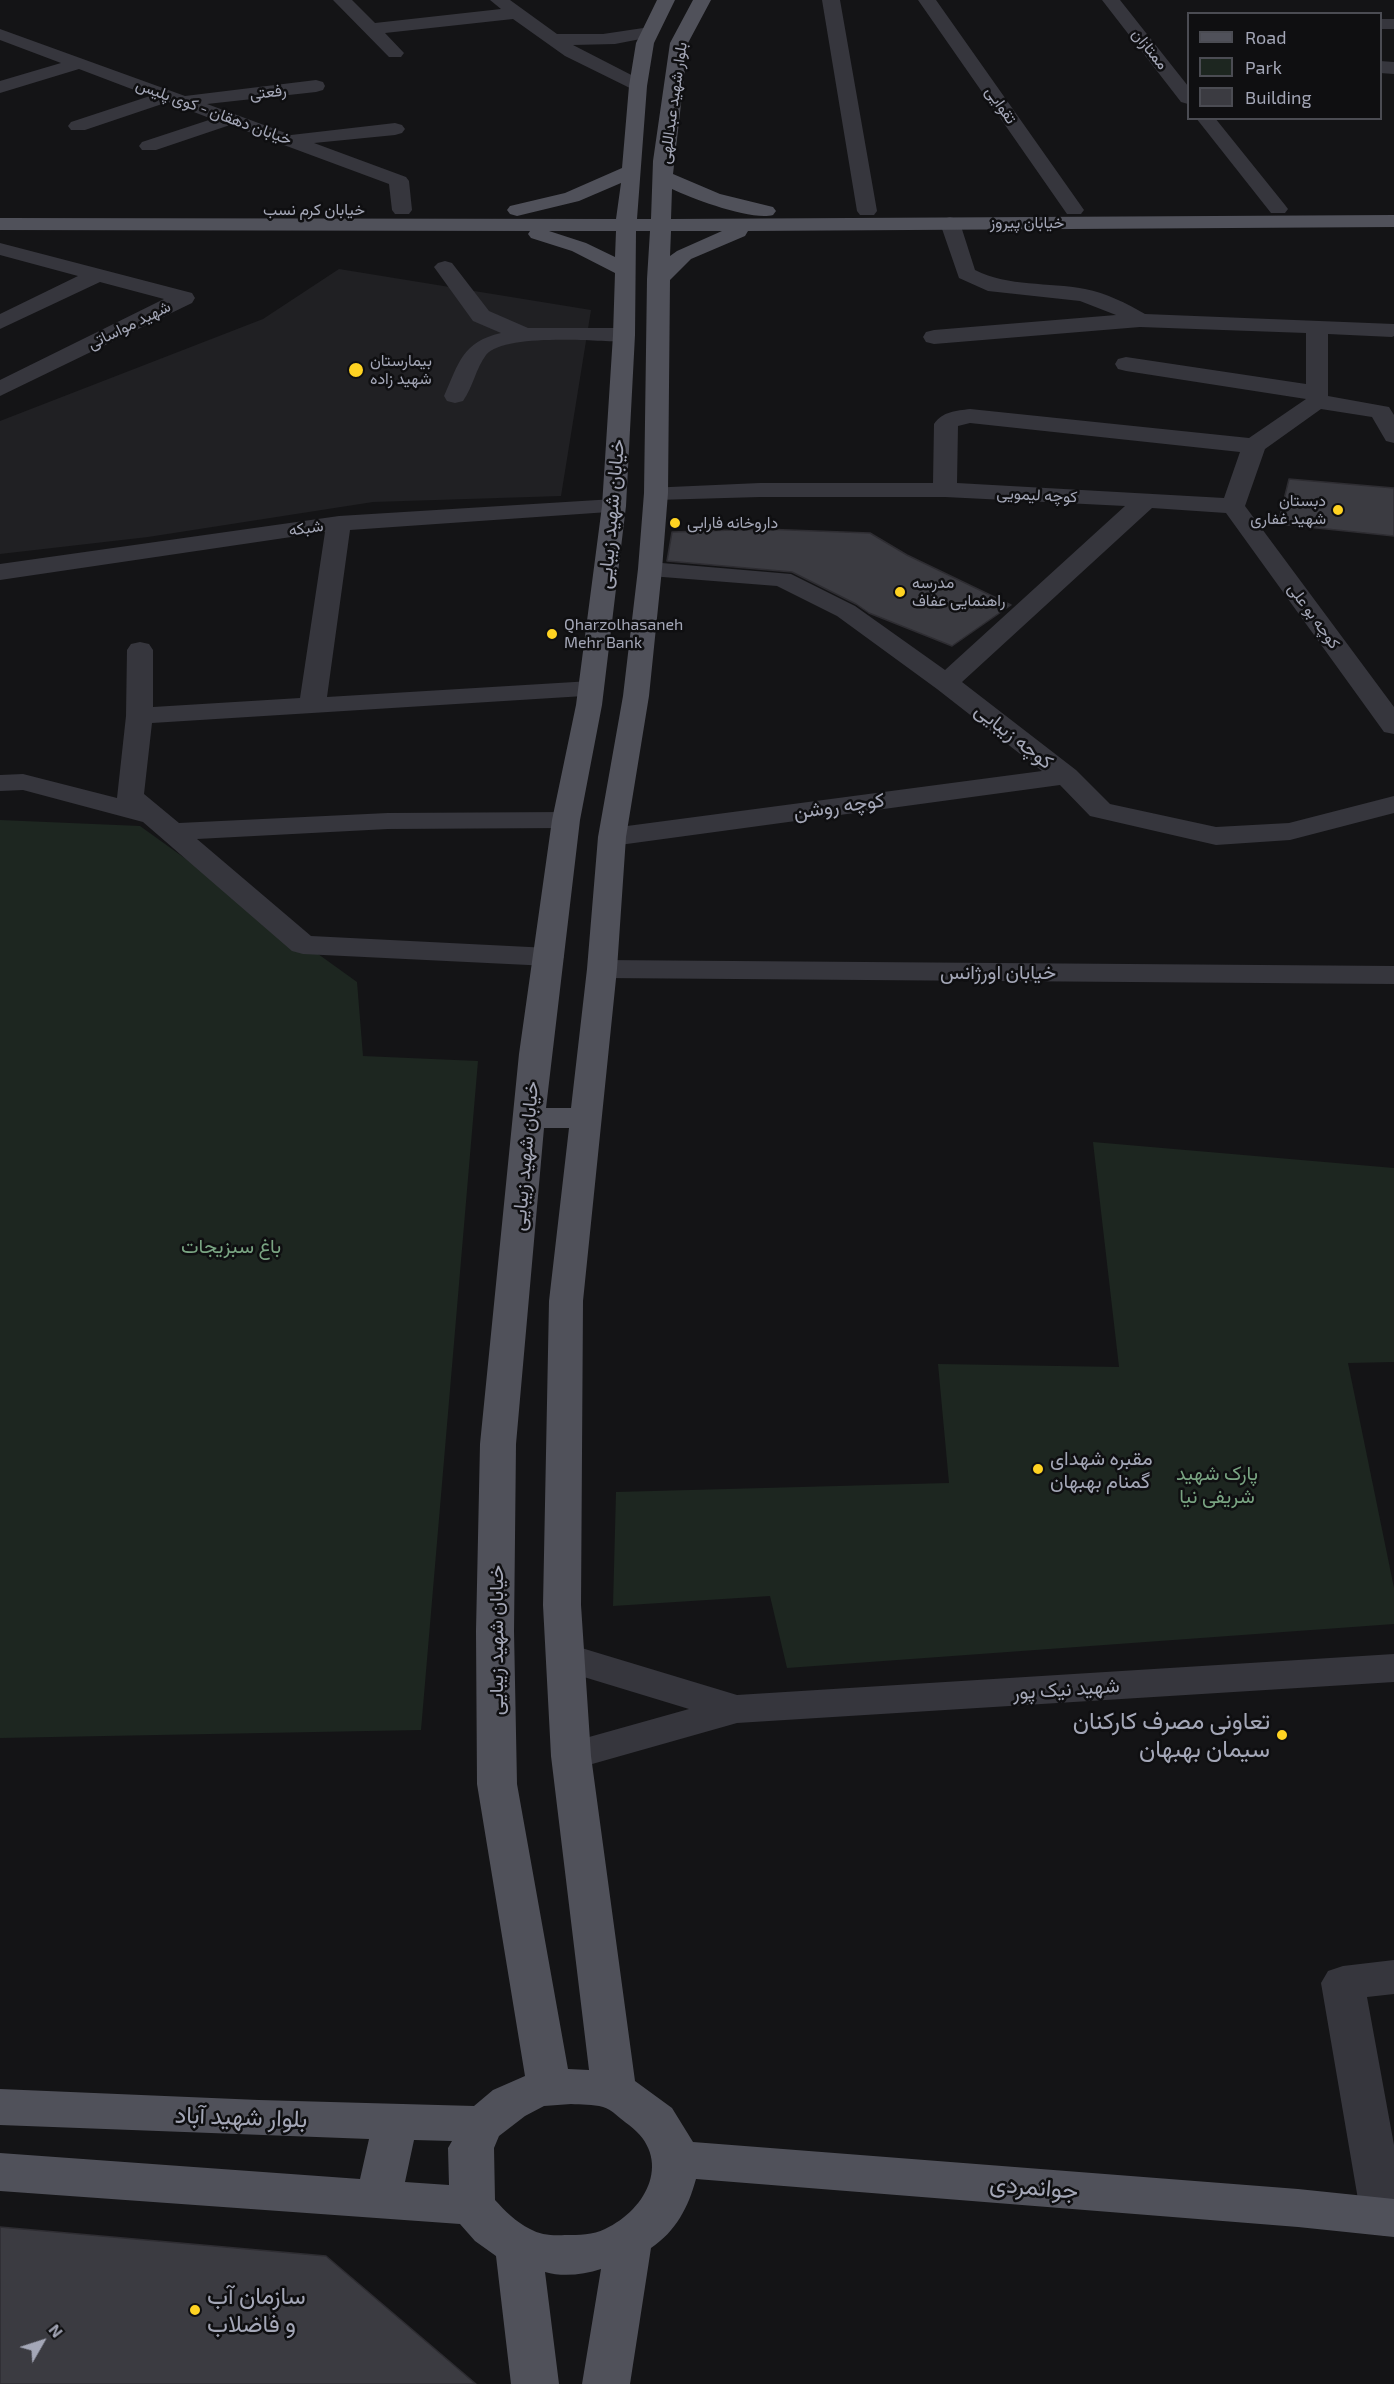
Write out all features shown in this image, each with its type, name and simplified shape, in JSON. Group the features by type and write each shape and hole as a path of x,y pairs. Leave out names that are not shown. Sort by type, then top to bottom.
{"main road":[{"name":"بلوار شهید عبداللهی","path":"626,218 638,86 645,43 666,0"},
{"name":"بلوار شهید عبداللهی","path":"660,218 662,181 679,43 702,0"},
{"path":"509,217 631,178 647,188 662,181 676,184 763,218"},
{"name":"خیابان پیروز","path":"763,218 867,211 1394,209"},
{"name":"خیابان کرم نسب","path":"0,212 626,218"},
{"name":"خیابان کرم نسب","path":"0,224 402,217"},
{"path":"509,217 579,247 624,270"},
{"name":"خیابان پیروز","path":"626,218 763,218 950,223 1394,221"},
{"name":"خیابان شهید زیبایی","path":"549,2088 497,1784 495,1631 498,1444 529,1118 566,820 591,689 614,506 624,335 626,218"},
{"name":"خیابان شهید زیبایی","path":"614,2090 571,1756 562,1605 566,1301 602,969 612,837 636,696 650,569 656,493 660,218"},
{"path":"658,279 684,255 763,218"},
{"path":"529,1118 586,1118"},
{"path":"571,2086 614,2090 656,2121 672,2146 675,2174 667,2201 648,2225 620,2244 587,2254 553,2255 518,2246 491,2227 472,2206 471,2148 483,2124 508,2103 538,2089 571,2086"},
{"name":"بلوار شهید آباد","path":"0,2107 483,2124"},
{"path":"379,2199 395,2121"},
{"name":"جوانمردی","path":"674,2158 1298,2208 1389,2218"},
{"path":"0,2172 472,2206"},
{"path":"606,2384 629,2238"},
{"path":"518,2246 535,2384"}],"street":[{"path":"342,0 395,53"},
{"path":"499,0 571,52 638,86"},
{"path":"831,0 867,211"},
{"name":"تقوایی","path":"927,0 1074,210"},
{"name":"ممتازان","path":"1111,0 1187,97"},
{"path":"371,29 517,13"},
{"path":"553,39 586,41 621,39 650,32"},
{"name":"خیابان دهقان - کوی پلیس","path":"0,34 399,181 402,217"},
{"path":"0,87 80,63"},
{"name":"رفعتی","path":"176,99 316,86"},
{"path":"78,126 176,99"},
{"path":"149,146 231,119"},
{"path":"1207,120 1278,209"},
{"path":"289,140 395,129"},
{"path":"950,223 966,274 988,285 1083,295 1114,306 1140,320"},
{"name":"شهید مواساتی","path":"0,249 184,298 0,388"},
{"path":"445,267 481,316 523,334"},
{"path":"0,322 98,275"},
{"path":"934,337 1140,320 1393,328"},
{"path":"1317,327 1317,397"},
{"path":"455,396 480,348 498,339 523,334 624,335"},
{"path":"1126,364 1317,397 1381,412 1394,436"},
{"path":"1233,506 1254,446 1317,397"},
{"path":"945,490 946,424 954,418 969,416 1254,446"},
{"name":"کوچه لیمویی","path":"656,493 760,490 945,490 1233,506"},
{"path":"946,683 1146,500"},
{"name":"شبکه","path":"0,572 339,523 614,506"},
{"name":"کوچه بو علی","path":"1233,506 1394,726"},
{"path":"312,705 339,523"},
{"name":"کوچه زیبایی","path":"650,569 782,579 846,611 946,683 1065,776 1100,810 1216,836 1290,831 1394,804"},
{"path":"140,650 139,716 130,796 303,945 549,957"},
{"path":"139,716 591,689"},
{"name":"کوچه روشن","path":"612,837 1065,776"},
{"path":"0,783 23,782 36,785 161,824 566,820"},
{"name":"خیابان اورژانس","path":"602,969 1394,975"},
{"name":"شهید نیک پور","path":"565,1657 737,1709"},
{"name":"شهید نیک پور","path":"571,1756 737,1709 1394,1668"},
{"path":"1389,2218 1342,1983 1394,1977"}],"shaded area":[{"name":"بیمارستان شهید زاده","path":"339,269 591,310 561,496 373,502 148,537 0,554 0,421 263,319"}],"green space":[{"name":"باغ سبزیجات","path":"0,820 140,826 357,982 363,1056 478,1061 421,1730 0,1738"},
{"name":"پارک شهید شریفی نیا","path":"1093,1142 1394,1168 1394,1362 1348,1363 1394,1588 1394,1624 787,1668 770,1596 613,1606 616,1492 949,1483 938,1364 1119,1367"}],"building":[{"name":"دبستان شهید غفاری","path":"1289,479 1394,488 1394,536 1278,524"},
{"name":"مدرسه راهنمایی عفاف","path":"763,529 870,533 907,555 1011,605 952,646 869,613 856,604 792,572 667,561 672,532"},
{"name":"سازمان آب و فاضلاب","path":"0,2227 326,2256 476,2384 0,2384"}],"place":[{"name":"بیمارستان شهید زاده","path":"356,370"},
{"name":"دبستان شهید غفاری","path":"1338,510"},
{"name":"داروخانه فارابی","path":"675,523"},
{"name":"مدرسه راهنمایی عفاف","path":"900,592"},
{"name":"Qharzolhasaneh Mehr Bank","path":"552,634"},
{"name":"مقبره شهدای گمنام بهبهان","path":"1038,1469"},
{"name":"تعاونی مصرف کارکنان سیمان بهبهان","path":"1282,1735"},
{"name":"سازمان آب و فاضلاب","path":"195,2310"}]}
